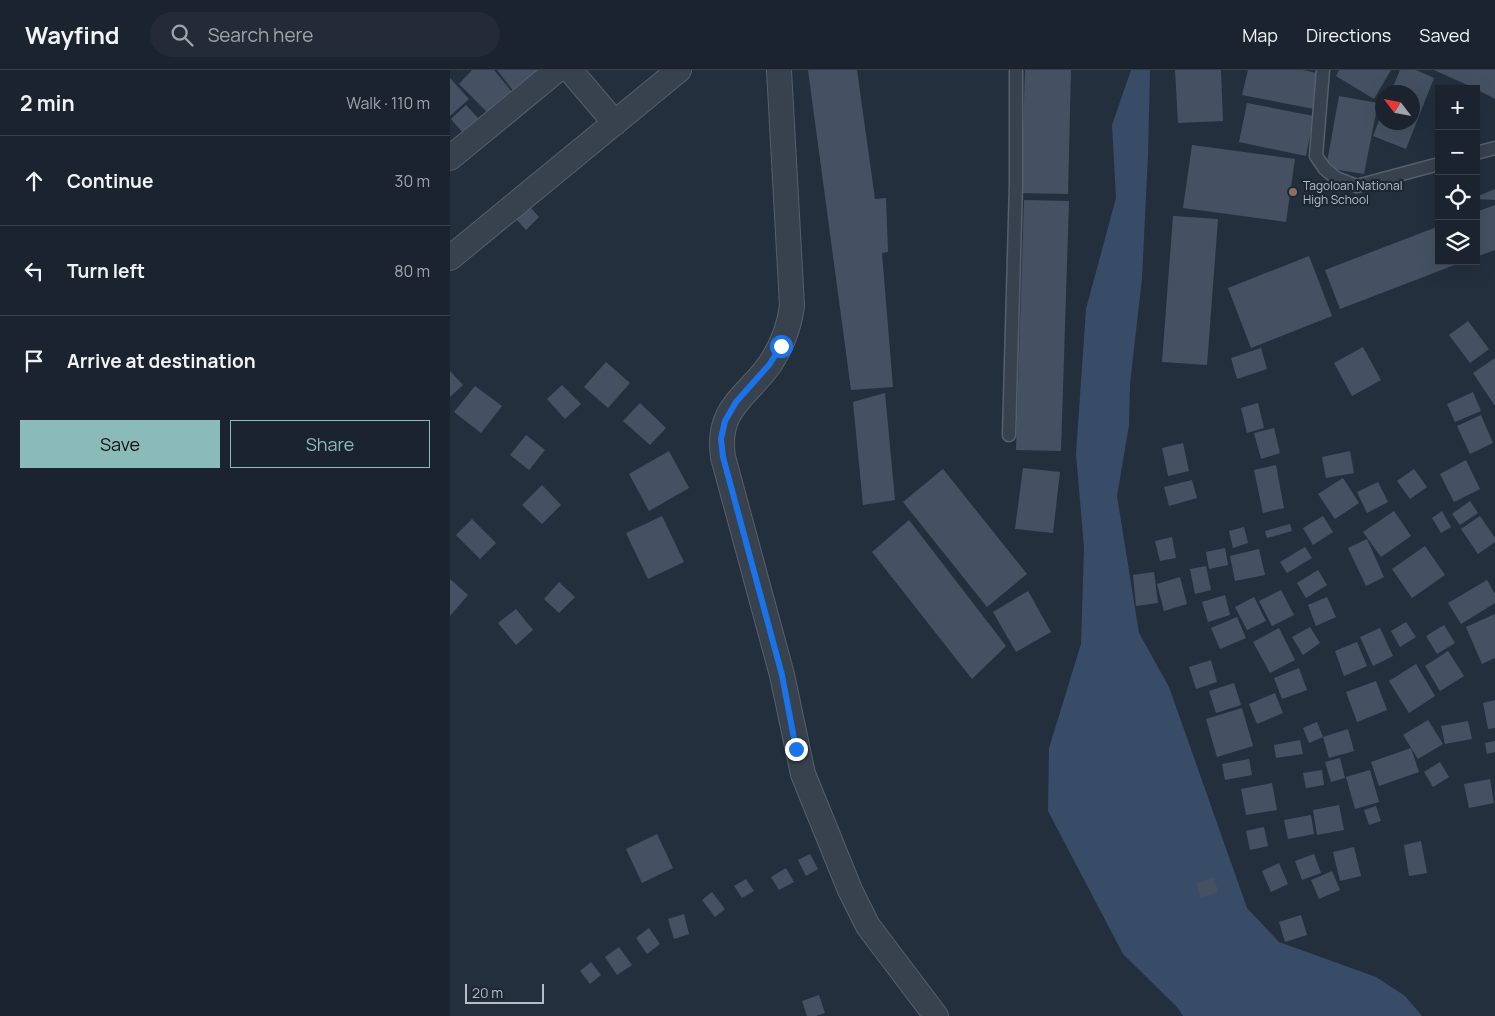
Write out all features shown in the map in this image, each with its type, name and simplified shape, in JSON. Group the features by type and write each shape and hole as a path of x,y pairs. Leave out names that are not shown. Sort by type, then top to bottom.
{"street":[{"path":"450,158 557,70"},
{"path":"570,70 615,123"},
{"path":"450,258 679,70"},
{"path":"780,70 792,306 789,327 781,346 769,365 736,402 725,421 721,439 723,457 782,675 803,774 850,890 868,926 936,1016"}],"lane":[{"path":"1009,435 1016,184 1016,70"},
{"path":"1324,70 1316,156 1325,169 1336,178 1356,186 1435,165"},
{"path":"1480,152 1495,148"}],"water":[{"path":"1131,70 1150,70 1148,155 1142,278 1130,384 1129,425 1117,496 1139,633 1169,687 1247,908 1279,942 1376,977 1405,996 1422,1016 1183,1016 1177,1007 1123,954 1048,811 1049,748 1081,644 1084,547 1076,454 1086,309 1116,198 1112,125"}],"building":[{"path":"472,70 494,70 512,92 489,114 459,84"},
{"path":"497,70 540,70 514,92"},
{"path":"808,70 857,70 875,199 886,198 888,252 882,253 893,387 851,390"},
{"path":"1025,70 1071,70 1068,194 1021,193"},
{"path":"1175,70 1221,70 1223,121 1178,123"},
{"path":"1248,70 1303,70 1321,74 1314,109 1242,95"},
{"path":"1339,70 1391,70 1382,85 1375,85 1374,99 1336,76"},
{"path":"1400,70 1416,70 1434,78 1420,114 1420,85 1394,85"},
{"path":"1434,70 1495,70 1495,99 1480,91 1480,85 1467,85"},
{"path":"450,78 469,99 450,116"},
{"path":"1339,96 1375,102 1375,118 1364,174 1326,168"},
{"path":"1247,103 1314,116 1306,156 1239,142"},
{"path":"466,105 479,119 464,134 451,119"},
{"path":"1375,130 1413,130 1406,149 1373,136"},
{"path":"1192,145 1295,159 1286,222 1183,208"},
{"path":"1495,189 1495,200 1480,199 1480,195"},
{"path":"1024,200 1069,201 1061,451 1016,450"},
{"path":"1495,205 1495,250 1480,256 1480,220 1480,211"},
{"path":"530,207 539,217 526,230 516,219"},
{"path":"1173,216 1218,219 1207,365 1162,362"},
{"path":"1435,228 1435,265 1455,265 1340,309 1325,270"},
{"path":"1309,256 1332,316 1251,348 1228,288"},
{"path":"1468,321 1489,349 1470,363 1449,335"},
{"path":"1363,347 1381,380 1352,396 1334,363"},
{"path":"1261,348 1267,369 1237,379 1231,358"},
{"path":"1495,358 1495,406 1473,373"},
{"path":"606,362 630,383 608,408 584,387"},
{"path":"450,371 463,385 450,397"},
{"path":"562,385 581,404 565,419 547,399"},
{"path":"475,386 502,406 481,433 454,412"},
{"path":"1473,392 1481,411 1455,422 1447,404"},
{"path":"885,393 895,500 863,505 853,402"},
{"path":"640,403 666,428 650,445 623,421"},
{"path":"1258,403 1264,428 1247,433 1241,408"},
{"path":"1481,415 1493,443 1470,454 1457,426"},
{"path":"1274,428 1280,453 1261,459 1254,433"},
{"path":"526,435 545,450 529,470 510,455"},
{"path":"1183,443 1189,471 1168,476 1162,448"},
{"path":"669,451 689,488 649,511 629,474"},
{"path":"1350,451 1354,473 1326,478 1322,457"},
{"path":"1466,460 1480,489 1454,502 1440,474"},
{"path":"1276,465 1284,508 1263,513 1254,470"},
{"path":"1023,468 1060,472 1053,533 1015,529"},
{"path":"943,469 1027,574 987,607 903,502"},
{"path":"1414,469 1427,487 1410,499 1397,481"},
{"path":"1343,478 1359,503 1335,519 1318,494"},
{"path":"1192,480 1197,498 1169,506 1164,487"},
{"path":"1378,482 1388,502 1367,513 1357,492"},
{"path":"542,485 561,505 542,524 522,505"},
{"path":"1470,501 1478,513 1460,525 1452,514"},
{"path":"1394,511 1411,536 1381,557 1363,532"},
{"path":"1442,511 1451,527 1441,533 1432,518"},
{"path":"662,516 684,562 648,579 626,533"},
{"path":"1323,516 1333,532 1313,545 1303,528"},
{"path":"1480,516 1495,538 1495,542 1478,554 1461,529"},
{"path":"472,519 496,543 480,559 456,535"},
{"path":"909,520 1006,646 972,679 872,552"},
{"path":"1290,524 1292,531 1267,538 1265,531"},
{"path":"1244,527 1248,543 1233,548 1229,531"},
{"path":"1172,537 1176,558 1160,561 1155,541"},
{"path":"1367,539 1384,577 1366,586 1348,548"},
{"path":"1425,546 1445,575 1412,598 1392,569"},
{"path":"1305,547 1312,558 1287,573 1280,562"},
{"path":"1225,548 1228,565 1209,569 1206,552"},
{"path":"1259,549 1265,575 1235,581 1230,556"},
{"path":"1206,566 1211,590 1195,594 1190,569"},
{"path":"1318,570 1327,585 1306,598 1297,583"},
{"path":"1154,572 1158,603 1136,606 1133,575"},
{"path":"1180,577 1187,604 1164,611 1157,584"},
{"path":"450,579 468,595 450,616"},
{"path":"1487,580 1495,594 1495,603 1461,624 1448,603"},
{"path":"559,582 575,597 559,613 544,599"},
{"path":"1281,590 1294,615 1272,626 1259,601"},
{"path":"1028,591 1051,632 1016,652 993,612"},
{"path":"1225,595 1230,615 1208,622 1202,602"},
{"path":"1254,597 1266,621 1247,630 1235,607"},
{"path":"1327,597 1336,617 1316,626 1308,605"},
{"path":"516,609 533,630 516,645 498,623"},
{"path":"1495,614 1495,658 1482,664 1466,627"},
{"path":"1237,617 1246,638 1220,649 1211,628"},
{"path":"1406,622 1416,637 1400,647 1391,631"},
{"path":"1444,625 1455,643 1437,654 1426,636"},
{"path":"1310,627 1320,643 1303,655 1292,637"},
{"path":"1279,628 1295,660 1270,673 1253,642"},
{"path":"1380,628 1393,656 1373,666 1360,637"},
{"path":"1357,642 1367,666 1344,676 1335,651"},
{"path":"1448,651 1464,676 1440,691 1425,666"},
{"path":"1211,660 1217,682 1196,689 1189,667"},
{"path":"1416,664 1435,696 1409,713 1389,681"},
{"path":"1299,668 1307,690 1282,699 1274,678"},
{"path":"1376,681 1387,710 1357,722 1346,692"},
{"path":"1234,683 1241,705 1216,713 1209,691"},
{"path":"1275,693 1283,713 1257,724 1249,704"},
{"path":"1495,700 1495,728 1488,729 1483,703"},
{"path":"1242,708 1253,746 1217,757 1206,719"},
{"path":"1428,720 1443,744 1418,759 1403,735"},
{"path":"1468,721 1472,739 1445,744 1441,726"},
{"path":"1317,722 1323,737 1309,743 1303,728"},
{"path":"1348,729 1354,751 1329,758 1323,737"},
{"path":"1300,740 1303,754 1276,758 1274,745"},
{"path":"1495,741 1495,752 1487,754 1485,743"},
{"path":"1411,748 1419,772 1379,786 1371,762"},
{"path":"1340,758 1345,778 1331,782 1325,762"},
{"path":"1249,759 1252,775 1225,780 1222,764"},
{"path":"1440,762 1449,777 1433,787 1424,772"},
{"path":"1322,770 1324,785 1306,788 1303,773"},
{"path":"1370,770 1379,802 1355,809 1346,777"},
{"path":"1490,779 1494,803 1469,808 1464,784"},
{"path":"1272,783 1277,810 1246,815 1241,789"},
{"path":"1339,805 1344,830 1317,835 1313,810"},
{"path":"1376,806 1381,821 1369,825 1364,810"},
{"path":"1311,815 1314,834 1288,839 1284,820"},
{"path":"1264,827 1268,846 1250,850 1246,831"},
{"path":"657,834 673,868 642,883 626,849"},
{"path":"1421,841 1427,873 1409,876 1404,845"},
{"path":"1354,847 1361,876 1340,881 1333,852"},
{"path":"810,854 818,869 806,876 798,860"},
{"path":"1314,854 1321,873 1302,880 1295,861"},
{"path":"1279,863 1288,884 1271,892 1262,871"},
{"path":"786,868 794,882 779,890 771,877"},
{"path":"1332,871 1340,890 1319,899 1311,880"},
{"path":"1214,877 1218,892 1201,898 1196,883"},
{"path":"746,879 754,891 742,898 734,886"},
{"path":"712,892 725,909 715,917 702,900"},
{"path":"684,914 689,934 674,939 668,919"},
{"path":"1301,915 1307,935 1285,942 1279,922"},
{"path":"649,928 660,944 647,954 636,938"},
{"path":"619,947 632,965 617,975 605,957"},
{"path":"591,962 601,975 590,984 580,971"},
{"path":"819,995 825,1013 807,1016 802,1001"}],"place":[{"name":"Tagoloan National High School","path":"1293,192"}],"route":[{"path":"781,346 769,365 736,402 725,421 721,439 723,457 782,675 796,749"}]}
